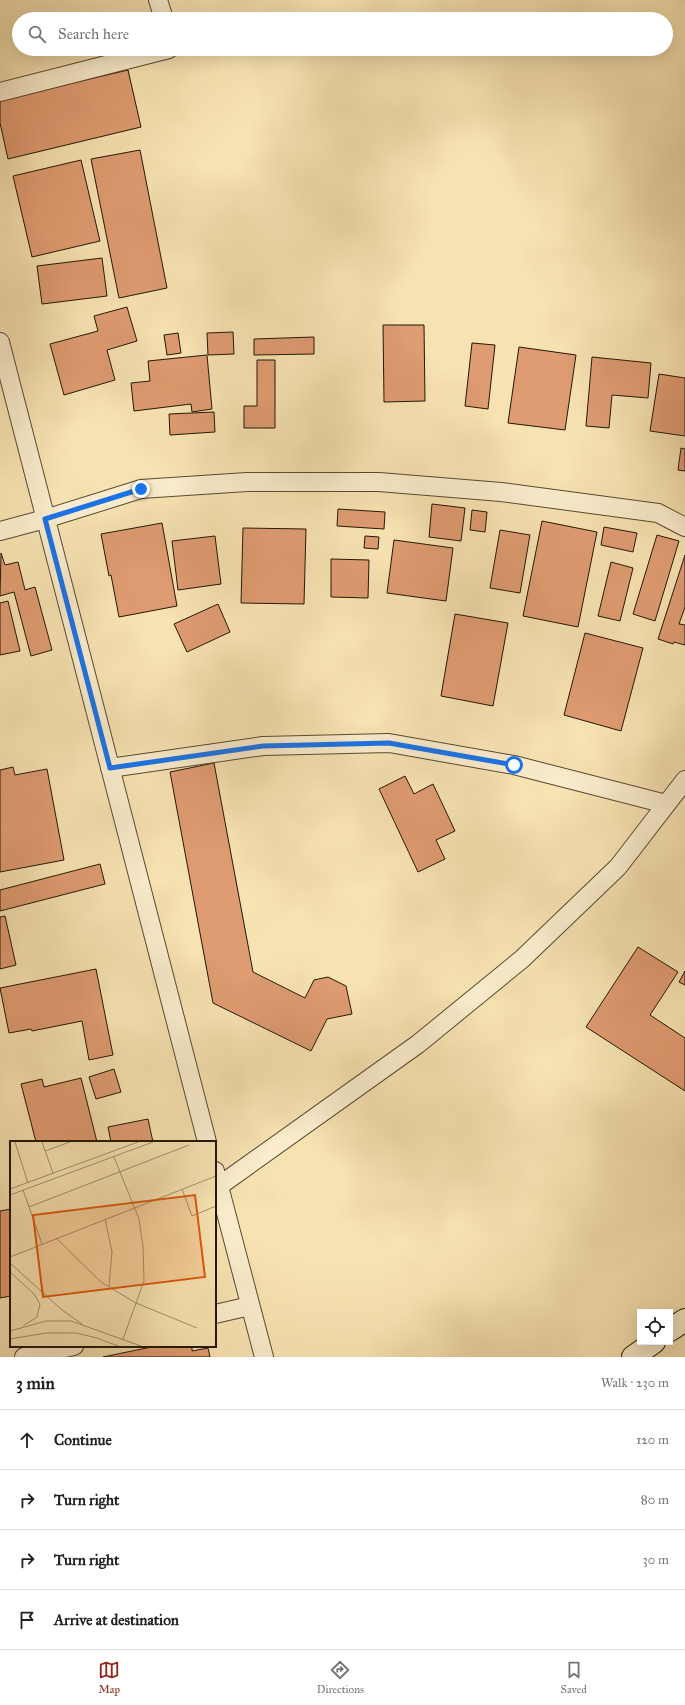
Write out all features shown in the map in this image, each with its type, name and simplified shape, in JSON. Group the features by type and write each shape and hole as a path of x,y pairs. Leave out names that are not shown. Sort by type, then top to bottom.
{"main road":[{"path":"673,1328 685,1320"},
{"path":"632,1357 650,1345"}],"street":[{"path":"158,0 162,12"},
{"path":"0,92 141,56"},
{"path":"0,342 207,1141"},
{"path":"0,531 45,519 141,489 247,482 379,482 501,492 658,513 685,526"},
{"path":"110,768 263,746 389,743 514,765 666,804"},
{"path":"264,1357 217,1178 418,1044 522,959 618,867 685,780"},
{"path":"216,1314 250,1306"},
{"path":"24,1357 69,1347"}],"building":[{"path":"128,70 141,127 8,159 0,123 0,100"},
{"path":"140,150 167,288 119,298 91,159"},
{"path":"81,160 100,241 32,257 13,176"},
{"path":"102,258 107,296 42,304 37,266"},
{"path":"127,307 137,341 107,350 115,380 64,395 50,344 98,331 94,316"},
{"path":"383,325 424,325 425,401 384,402"},
{"path":"233,332 234,354 208,355 207,333"},
{"path":"178,333 181,353 167,355 164,335"},
{"path":"314,337 314,354 254,355 254,339"},
{"path":"472,343 495,345 488,409 465,406"},
{"path":"519,347 576,355 565,430 508,423"},
{"path":"207,355 212,409 192,412 191,404 134,411 131,383 150,381 148,361"},
{"path":"592,357 651,363 648,398 612,395 609,428 586,426"},
{"path":"257,360 275,360 275,428 244,428 244,406 257,406"},
{"path":"659,374 685,378 685,436 650,431"},
{"path":"214,412 215,432 170,435 169,414"},
{"path":"681,448 685,449 685,471 678,470"},
{"path":"432,504 465,508 461,541 429,537"},
{"path":"338,509 385,512 384,529 337,526"},
{"path":"472,510 487,512 485,532 470,530"},
{"path":"542,521 597,532 578,627 523,616"},
{"path":"162,523 177,606 119,617 101,534"},
{"path":"604,527 637,533 633,552 601,545"},
{"path":"243,528 306,529 304,604 241,603"},
{"path":"500,530 530,535 520,593 490,588"},
{"path":"657,535 679,541 655,621 633,614"},
{"path":"215,536 221,584 178,590 172,541"},
{"path":"365,536 379,537 378,549 364,548"},
{"path":"394,540 453,548 446,601 387,593"},
{"path":"1,553 5,565 18,562 25,590 35,587 52,650 31,656 14,592 0,596"},
{"path":"685,555 685,607 679,624 685,625 685,645 674,642 673,644 658,639"},
{"path":"331,559 369,560 368,598 331,597"},
{"path":"611,562 633,568 620,621 598,616"},
{"path":"8,601 20,651 0,655 0,603"},
{"path":"218,604 230,632 187,652 174,624"},
{"path":"455,614 508,623 493,706 441,696"},
{"path":"585,633 643,648 621,731 564,715"},
{"path":"214,763 253,972 305,998 314,980 328,977 346,986 352,1014 327,1019 311,1051 213,1003 170,772"},
{"path":"13,767 15,775 47,769 64,860 0,872 0,770"},
{"path":"405,776 414,794 433,784 455,831 436,840 445,859 418,872 379,789"},
{"path":"100,864 105,884 0,911 0,890"},
{"path":"5,916 16,965 0,969 0,917"},
{"path":"638,947 678,972 650,1015 685,1038 685,1091 586,1027"},
{"path":"96,969 113,1055 89,1060 82,1021 32,1031 31,1029 9,1033 0,988"},
{"path":"685,971 685,985 679,982"},
{"path":"114,1069 121,1092 96,1099 89,1077"},
{"path":"81,1078 97,1141 36,1141 21,1084 42,1079 44,1087"},
{"path":"148,1119 153,1141 111,1141 108,1127"},
{"path":"10,1209 10,1296 0,1298 0,1211"},
{"path":"151,1347 192,1347 192,1351 208,1348 210,1357 103,1357"}],"route":[{"path":"141,489 45,519 110,768 263,746 389,743 514,765"}]}
